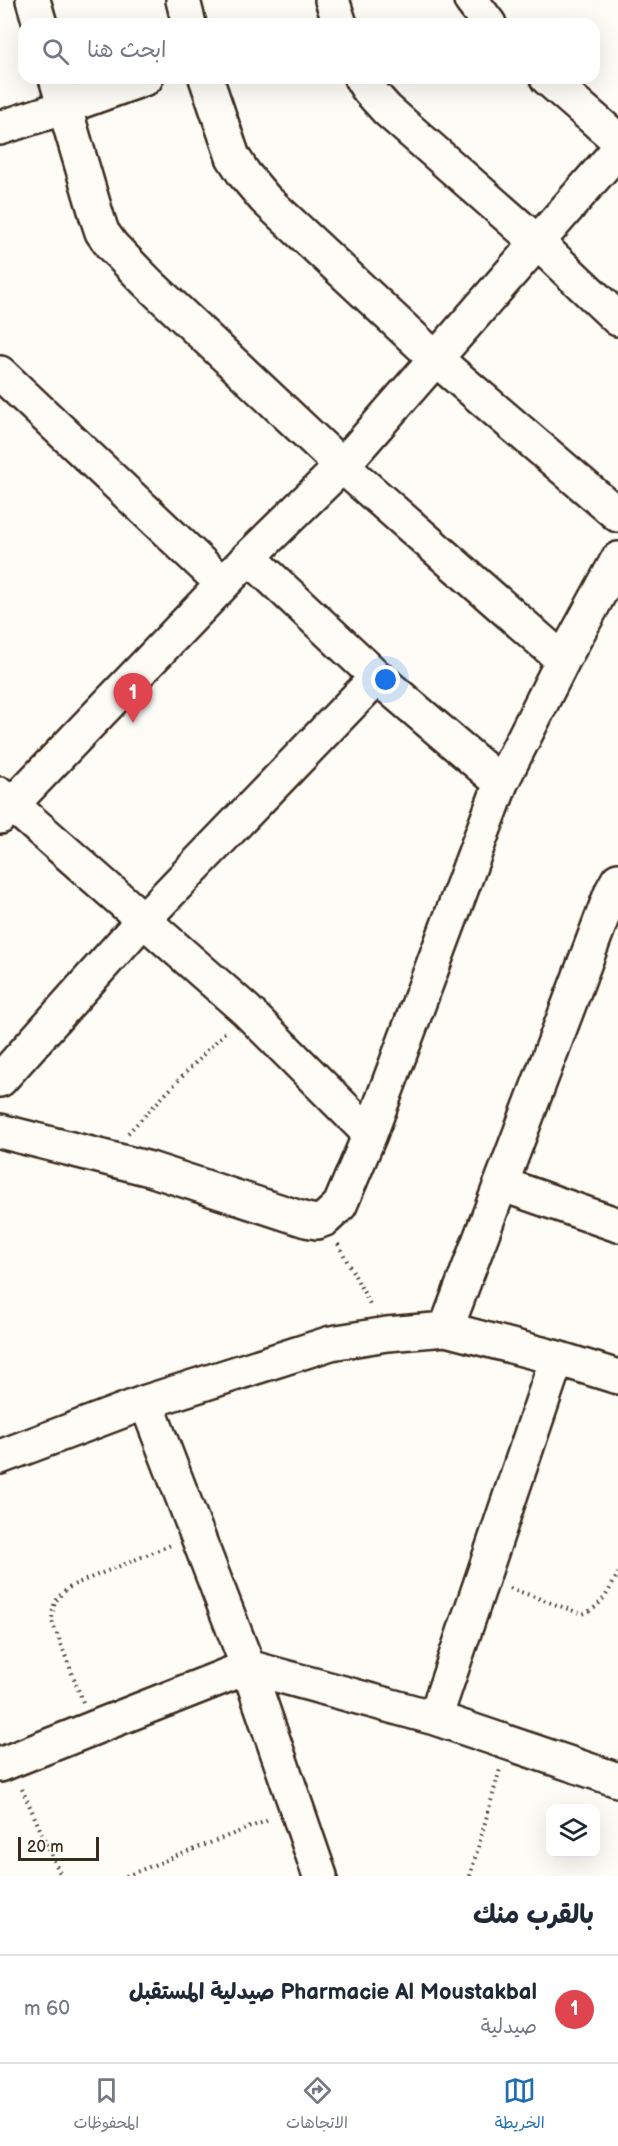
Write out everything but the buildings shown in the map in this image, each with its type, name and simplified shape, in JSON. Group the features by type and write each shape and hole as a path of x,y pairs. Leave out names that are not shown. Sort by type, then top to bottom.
{"street":[{"path":"33,0 38,18"},
{"path":"183,0 188,18"},
{"path":"332,0 338,18"},
{"path":"471,0 484,18"},
{"path":"0,128 61,93 112,84"},
{"path":"208,84 230,148 244,174 266,199 437,360 618,514"},
{"path":"364,84 387,111 538,243 618,319"},
{"path":"554,84 618,140"},
{"path":"61,93 97,217 102,232 112,246 147,282 342,466 563,660"},
{"path":"370,1134 246,1010 143,920 4,805 342,466 437,360 618,150"},
{"path":"0,373 223,584"},
{"path":"249,557 377,677 501,783"},
{"path":"0,1131 150,1169 306,1220 317,1222 324,1220 340,1205 370,1134 501,783 563,660 618,559"},
{"path":"0,1080 143,920 377,677"},
{"path":"446,1329 616,888"},
{"path":"501,1184 618,1225"},
{"path":"0,1457 146,1402 332,1343 387,1334 446,1329 557,1358 618,1377"},
{"path":"435,1718 557,1358"},
{"path":"146,1402 248,1667 320,1876"},
{"path":"5,1763 248,1667 435,1718 618,1780"}],"path":[{"path":"105,1157 246,1010"},
{"path":"324,1220 387,1334"},
{"path":"93,1728 52,1621 55,1600 73,1585 197,1534"},
{"path":"484,1578 582,1614 589,1612 601,1601 618,1574"},
{"path":"470,1876 507,1743"},
{"path":"5,1763 61,1876"},
{"path":"126,1876 297,1809"}],"place":[{"name":"Pharmacie Al Moustakbal صيدلية المستقبل","path":"133,723"}]}
